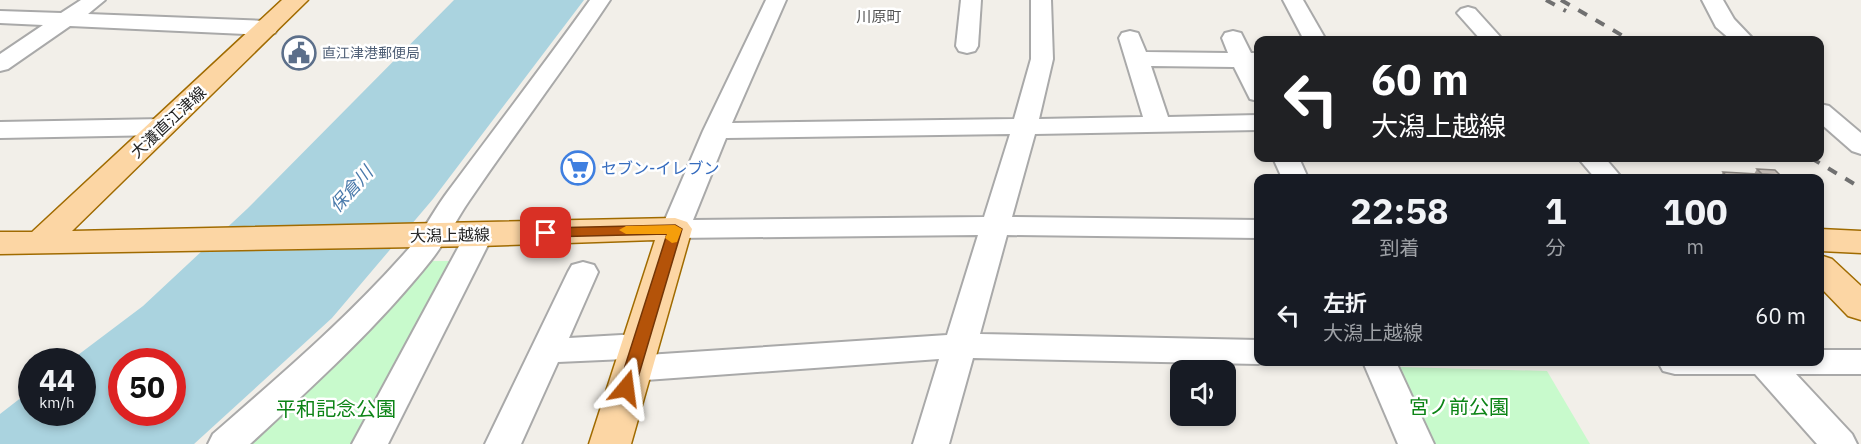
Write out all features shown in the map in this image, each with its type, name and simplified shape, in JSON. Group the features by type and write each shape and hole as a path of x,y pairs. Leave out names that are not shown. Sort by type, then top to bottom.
{"main road":[{"name":"大瀁直江津線","path":"40,243 296,0"},
{"name":"大潟上越線","path":"0,243 479,235 675,229"},
{"path":"610,444 675,229"},
{"path":"1824,240 1861,242"},
{"path":"1824,271 1861,307"}],"street":[{"path":"0,64 95,0"},
{"path":"226,444 311,368 374,305 423,251 422,236 552,70 600,0"},
{"path":"776,0 716,131 675,229 996,226 1254,229"},
{"path":"967,46 971,0"},
{"path":"931,444 1025,126 1042,59 1041,0"},
{"path":"1293,0 1313,36"},
{"path":"1712,0 1719,9 1724,22 1739,36"},
{"path":"1468,13 1488,36"},
{"path":"0,17 267,28"},
{"path":"1233,38 1251,60"},
{"path":"1158,124 1133,48 1251,60"},
{"path":"1824,114 1861,146"},
{"path":"716,131 1254,123"},
{"path":"0,130 163,127"},
{"path":"1595,162 1605,174"},
{"path":"370,444 479,235"},
{"path":"503,444 583,272"},
{"path":"547,351 635,358 960,346 1254,352"},
{"path":"1824,362 1861,362"},
{"path":"1382,366 1416,444"},
{"path":"1768,366 1839,444"}],"green space":[{"name":"平和記念公園","path":"432,261 453,261 359,444 241,444 352,344"},
{"name":"宮ノ前公園","path":"1400,367 1547,371 1590,444 1434,444"}],"water":[{"name":"保倉川","path":"454,0 584,0 433,199 332,318 194,444 0,444 0,414 18,400 18,426 96,426 96,348 87,348 143,306 247,209"}],"building":[{"path":"1757,169 1775,170 1779,174 1762,174"},
{"path":"1723,172 1758,174 1725,174"}],"railway":[{"path":"1546,0 1566,11"},
{"path":"1561,0 1623,36"},
{"path":"1818,162 1861,188"}],"slow traffic":[{"path":"626,230 675,229 672,238"}],"place":[{"name":"直江津港郵便局","path":"299,53"},
{"name":"セブン-イレブン","path":"578,168"}],"district":[{"name":"川原町","path":"879,16"}],"route":[{"path":"546,233 675,229 626,388"}]}
